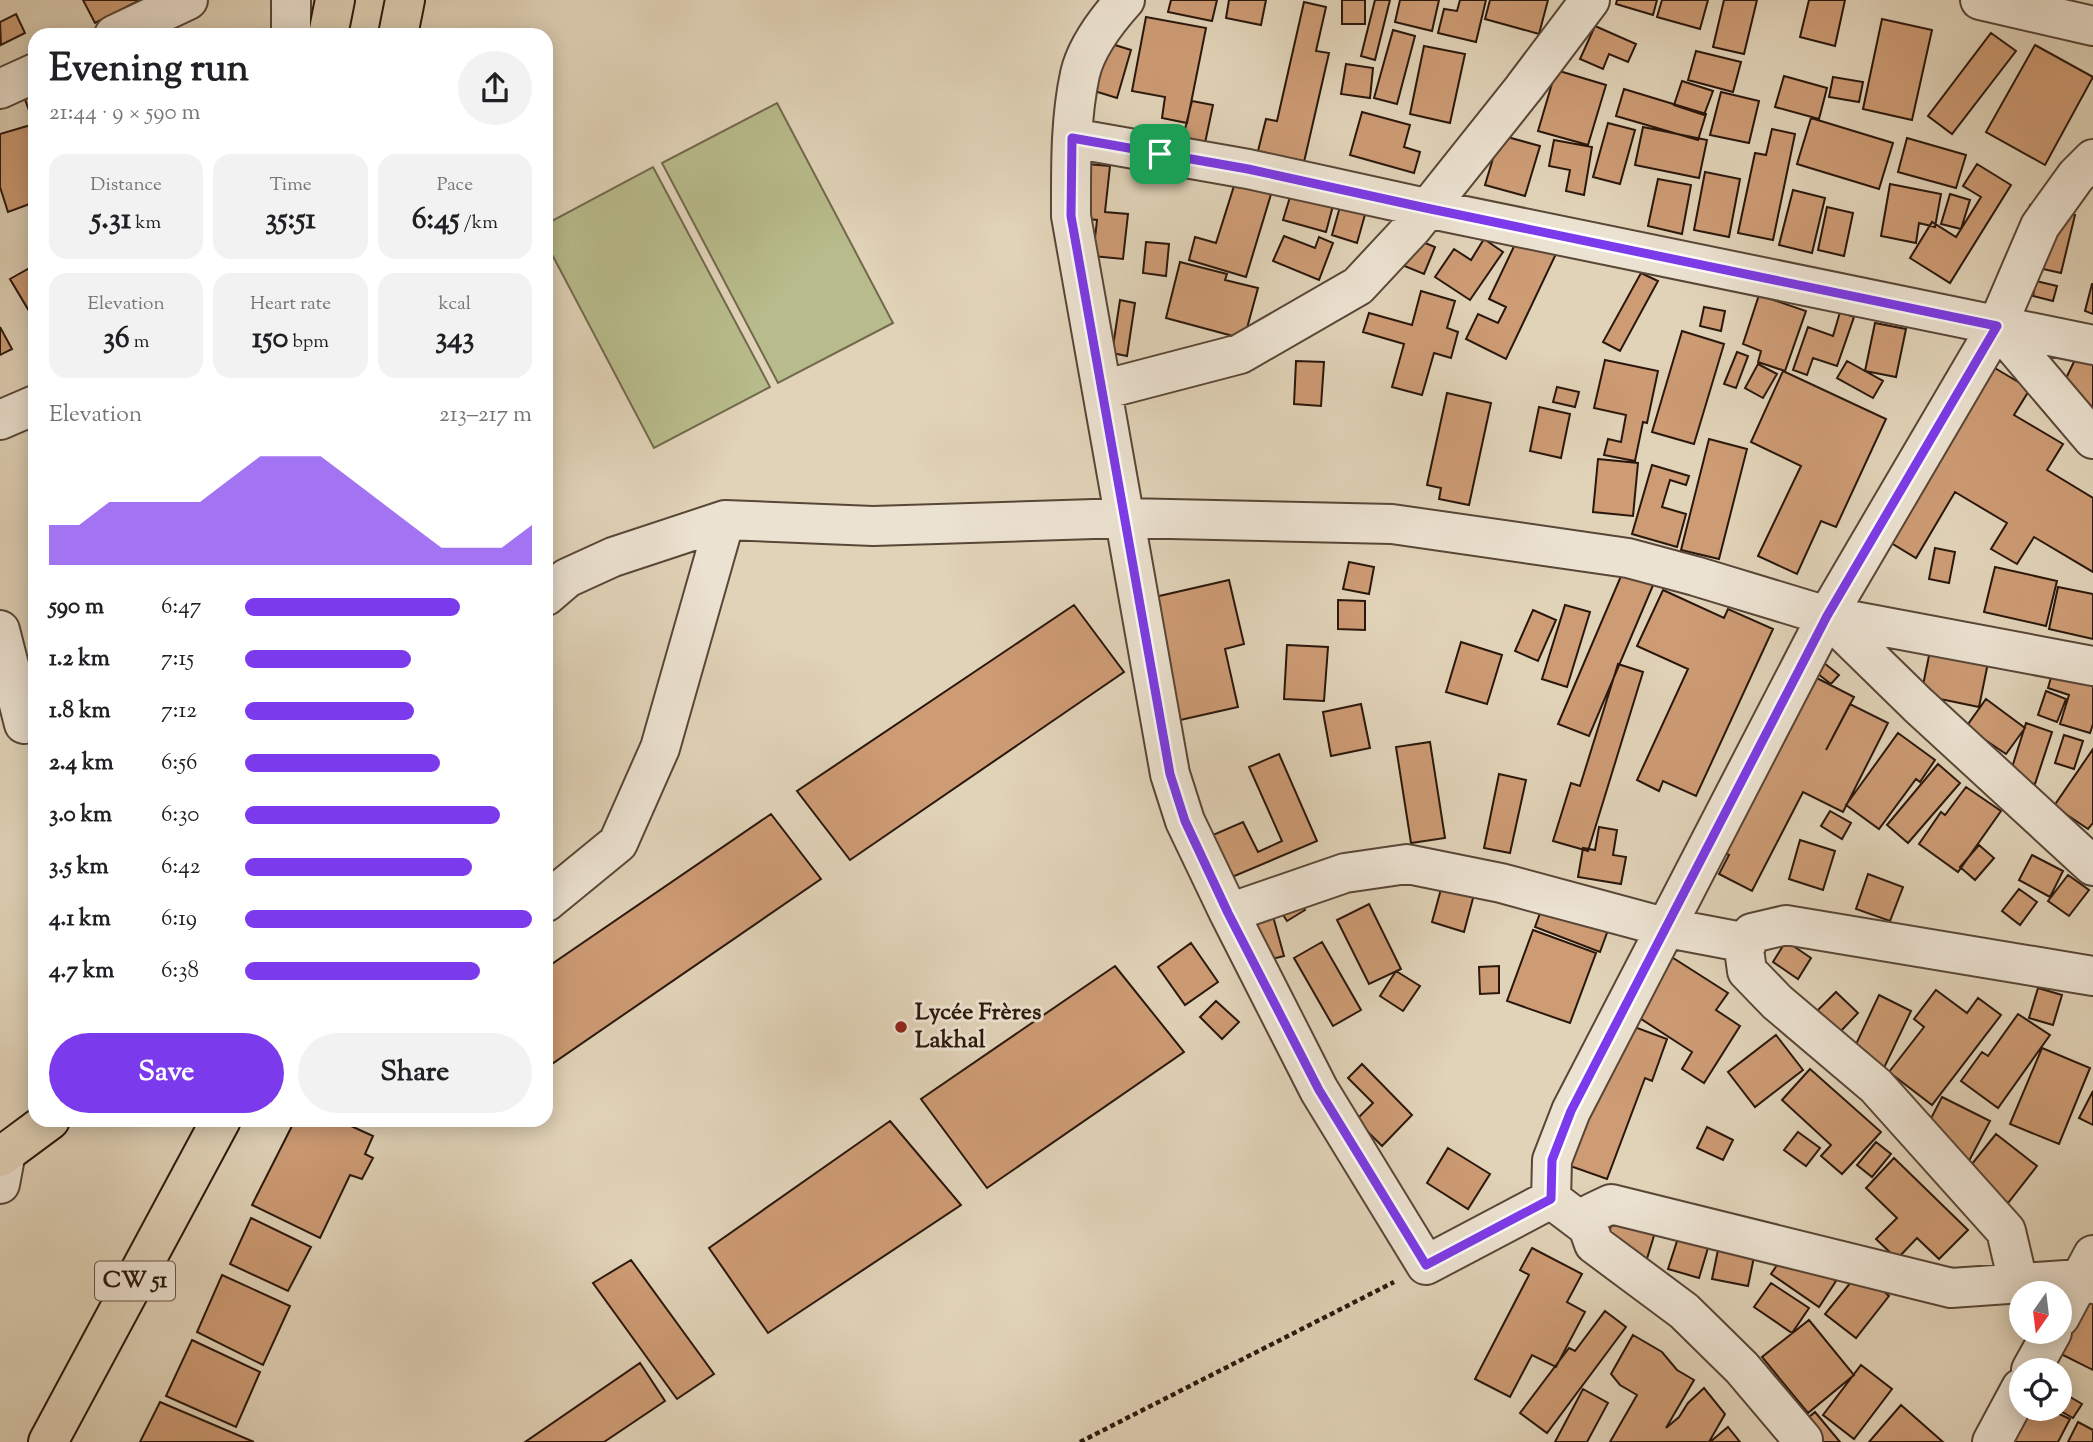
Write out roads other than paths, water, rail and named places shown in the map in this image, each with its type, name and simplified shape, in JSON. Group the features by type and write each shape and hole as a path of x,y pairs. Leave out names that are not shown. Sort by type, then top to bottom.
{"main road":[{"path":"329,28 335,0"},
{"path":"399,28 405,0"},
{"path":"2,1164 42,1127"},
{"name":"CW 51","path":"48,1442 220,1127"}],"street":[{"path":"129,28 188,0"},
{"path":"291,0 291,28"},
{"path":"1125,0 1104,24 1080,72 1072,138 1071,216 1170,774 1185,821 1228,913 1319,1090 1426,1265 1551,1199"},
{"path":"1102,390 1240,354 1358,286 1413,227 1590,0"},
{"path":"1980,0 2093,26"},
{"path":"0,89 28,76"},
{"path":"1072,138 1248,169 2093,345"},
{"path":"1551,1199 1552,1160 1571,1111 1827,616 1997,326 2040,226 2076,176 2093,159"},
{"path":"1997,326 2093,439"},
{"path":"0,420 28,408"},
{"path":"553,590 567,578 613,557 725,520 873,526 1125,518 1391,524 1628,558 1827,616 2093,666"},
{"path":"553,896 618,843 660,748 725,520"},
{"path":"1827,616 1918,705 2093,866"},
{"path":"0,630 24,724"},
{"path":"1228,913 1345,873 1407,864 1501,883 1668,928 1747,943"},
{"path":"2018,1281 2006,1231 1876,1086 1777,1002 1747,971 1744,949 1752,933 1786,925 2093,976"},
{"path":"1551,1199 1588,1227 1594,1244 1684,1311 1742,1368 1803,1440"},
{"path":"1588,1227 1592,1213 1611,1204 1951,1288 2009,1283"},
{"path":"2026,1281 2089,1273"},
{"path":"2072,1299 2089,1273"},
{"path":"1992,1442 2009,1410"}],"place":[{"name":"Lycée Frères Lakhal","path":"901,1027"}]}
